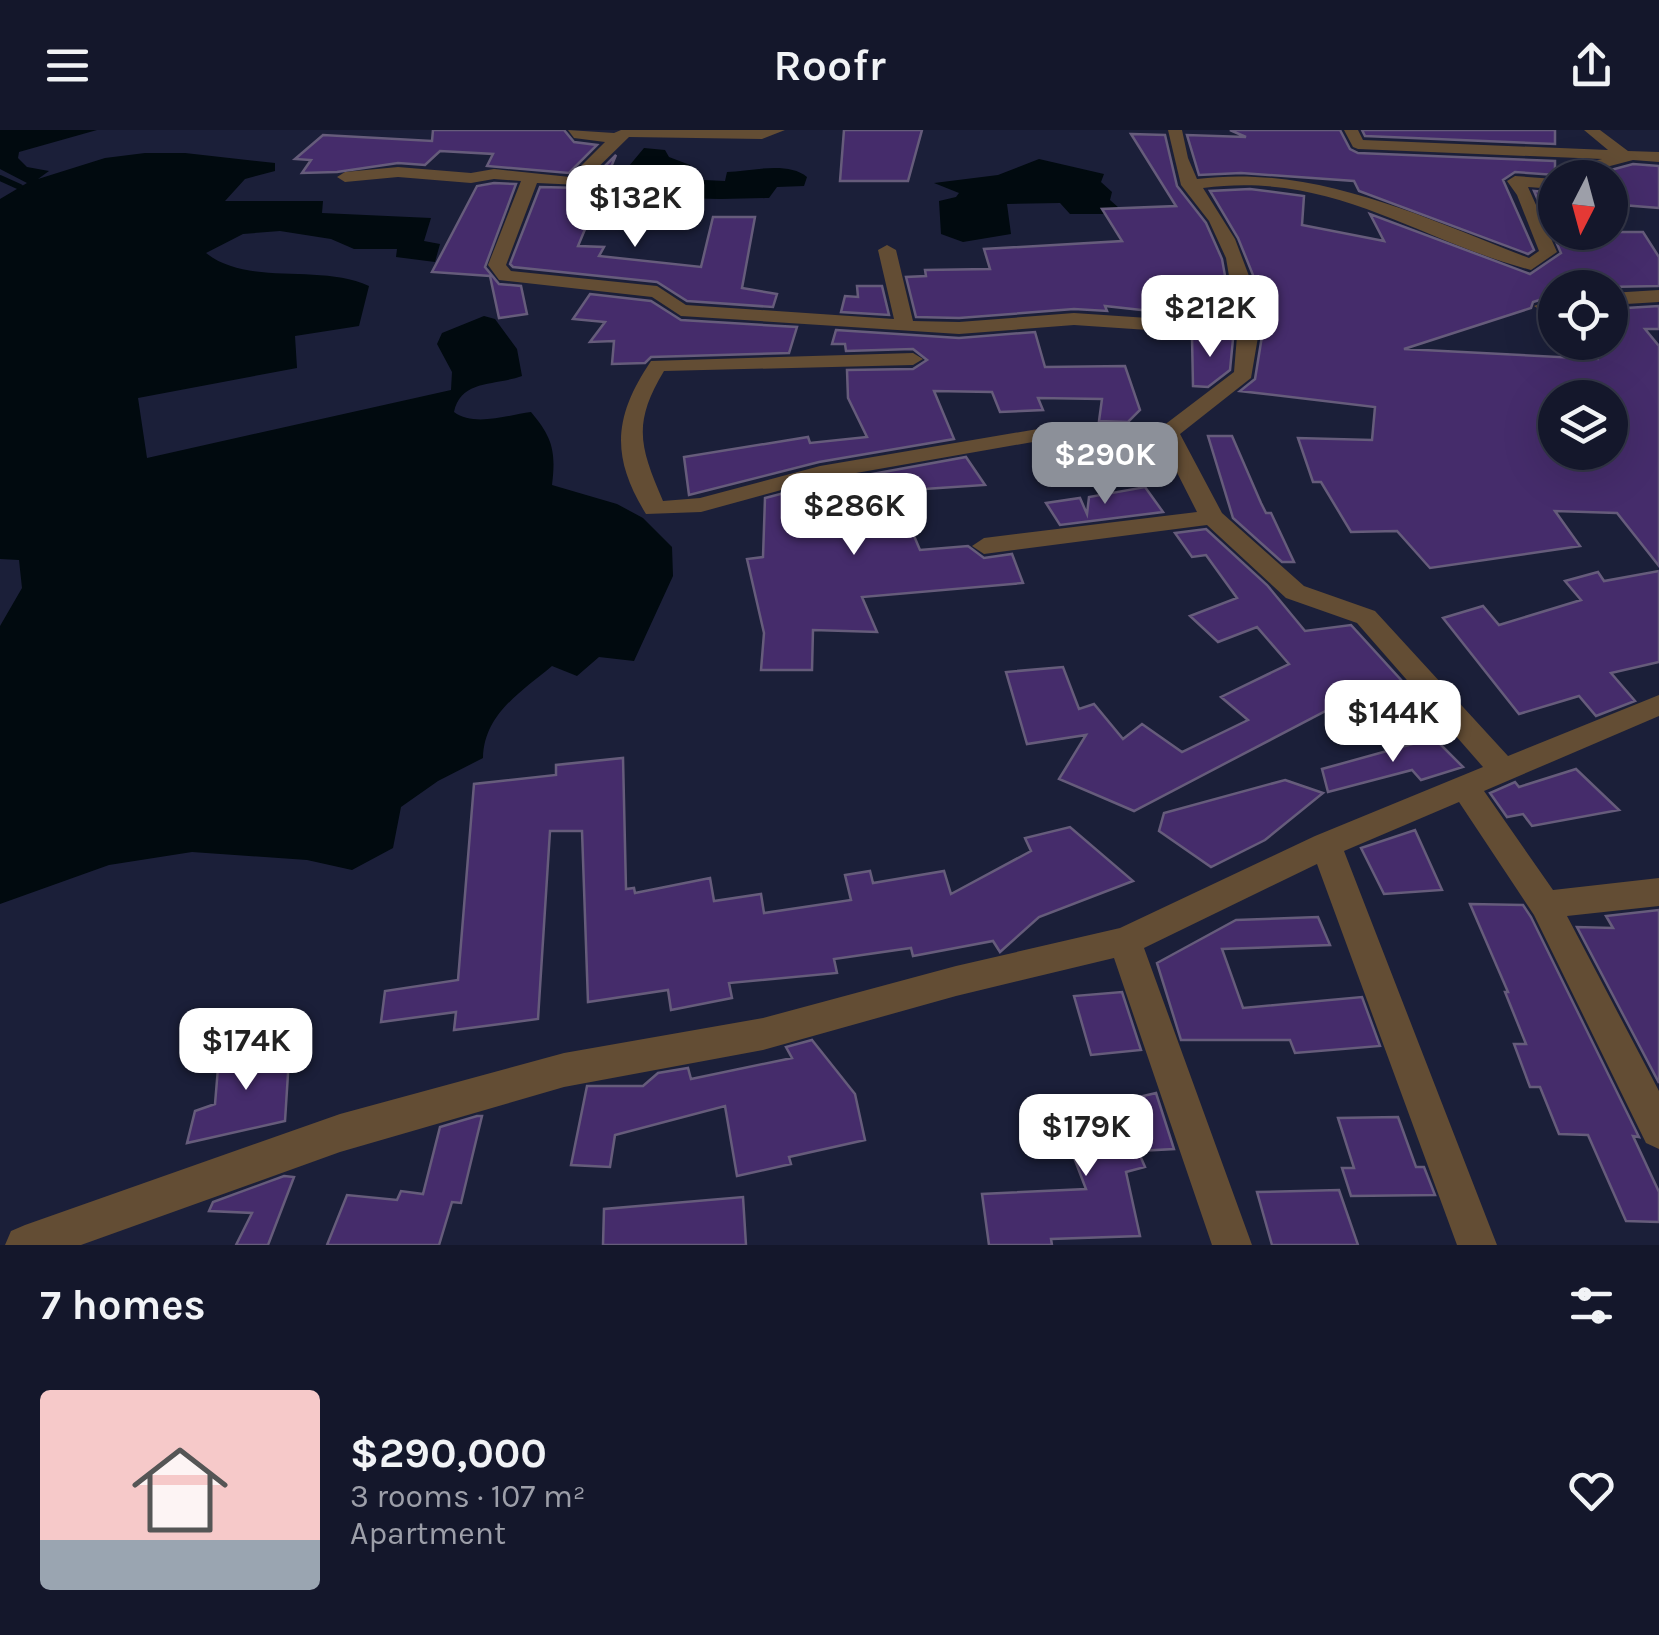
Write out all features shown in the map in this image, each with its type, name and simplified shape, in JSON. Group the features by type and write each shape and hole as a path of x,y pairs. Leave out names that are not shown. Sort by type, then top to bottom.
{"street":[{"path":"575,130 578,135 617,138"},
{"path":"345,177 398,172 574,182 626,132 762,135 778,130"},
{"path":"913,360 658,365 636,398 627,439 654,510 701,505 820,474 1067,430 1168,433 1244,374 1249,331 1243,284 1228,242 1190,185 1174,130"},
{"path":"1350,130 1358,144 1659,157"},
{"path":"1590,130 1627,158"},
{"path":"1618,160 1627,158"},
{"path":"532,177 501,248 498,265 505,276 658,292 681,310 904,326 959,328 1074,319 1249,331"},
{"path":"1538,183 1515,181 1525,194 1538,227"},
{"path":"1190,185 1268,182 1339,193 1531,265 1547,250"},
{"path":"888,250 904,326"},
{"path":"1628,297 1659,296"},
{"path":"1168,433 1212,517 1294,592 1366,617 1505,772"},
{"path":"984,546 1212,517"},
{"path":"24,1245 340,1133 564,1070 763,1034 956,981 1124,941 1326,845 1659,705"},
{"path":"1464,785 1546,905 1659,1130"},
{"path":"1326,845 1476,1245"},
{"path":"1546,905 1659,892"},
{"path":"1124,941 1232,1245"}],"shaded area":[{"path":"0,130 97,130 19,152 18,158 27,167 49,171 38,179 105,158 185,153 275,163 275,171 245,179 225,201 323,201 322,213 431,218 424,241 440,244 435,262 396,257 397,249 354,249 331,239 280,231 243,234 206,253 243,269 328,276 369,286 359,326 295,336 297,368 138,398 147,458 451,390 452,372 437,344 442,333 484,316 495,319 517,349 522,376 471,389 458,401 454,412 481,419 531,412 551,446 552,485 617,504 643,518 672,547 673,576 634,661 599,657 577,676 552,666 497,716 485,742 483,758 438,781 401,807 393,848 352,870 307,860 192,852 109,865 0,904 0,626 22,588 19,560 0,559 0,199 27,183 0,169"},
{"path":"644,148 665,150 669,157 690,165 683,179 725,181 727,172 769,168 790,169 807,177 804,186 777,187 769,198 659,194 625,183 624,172"},
{"path":"1039,159 1104,174 1101,182 1112,192 1110,200 1119,208 1105,214 1070,214 1060,203 1007,204 1011,234 963,242 941,234 939,201 959,193 934,183 998,175"}],"building":[{"path":"433,130 564,130 574,142 597,145 569,173 487,166 493,154 440,151 425,165 398,163 337,172 302,173 311,160 295,159 323,135 432,141"},
{"path":"844,130 922,130 908,181 840,181"},
{"path":"1230,130 1340,130 1350,149 1358,153 1538,160 1538,174 1515,172 1503,180 1534,250 1528,254 1359,191 1354,181 1241,173 1199,175 1187,135 1246,137"},
{"path":"1362,130 1555,130 1555,144 1365,136"},
{"path":"1131,134 1165,135 1177,186 1206,223 1222,259 1233,320 1105,306 1107,311 1074,309 959,318 916,317 906,277 926,276 925,270 990,269 984,249 1122,241 1102,209 1176,206"},
{"path":"616,155 578,246 604,247 599,256 701,267 713,217 755,217 742,288 777,294 773,307 687,301 657,282 513,267 510,264 540,187 583,188"},
{"path":"1628,165 1659,166 1659,208 1628,205"},
{"path":"516,184 485,267 499,284 521,286 527,314 499,318 490,276 432,272 477,186"},
{"path":"1250,189 1304,196 1302,225 1384,241 1370,214 1530,274 1561,253 1560,250 1628,250 1628,232 1643,232 1659,257 1659,286 1628,287 1628,270 1538,270 1538,300 1531,308 1404,349 1538,356 1538,360 1628,360 1628,308 1659,306 1659,329 1645,329 1659,346 1659,566 1617,513 1555,511 1580,546 1430,568 1397,531 1351,532 1321,482 1313,482 1298,438 1372,440 1375,407 1240,391 1255,379 1263,330 1253,275 1238,238 1210,191"},
{"path":"857,286 882,286 889,315 841,312 845,296 858,297"},
{"path":"590,294 651,301 681,320 797,327 789,353 651,357 645,363 612,364 614,341 590,342 605,322 573,319"},
{"path":"836,330 959,338 1035,332 1045,367 1125,366 1140,410 1128,422 1099,421 1102,399 1038,398 1043,410 1000,412 992,392 934,391 954,439 819,462 689,495 684,457 808,437 810,443 867,437 848,398 847,370 913,369 927,360 913,349 846,351 845,344 832,344"},
{"path":"1192,337 1233,339 1230,370 1208,387 1193,386"},
{"path":"1208,436 1232,436 1261,503 1266,513 1271,513 1294,562 1282,562 1233,518"},
{"path":"966,457 985,485 895,491 920,550 968,546 984,558 1012,554 1023,583 862,597 877,632 813,630 812,670 761,670 764,633 747,559 763,557 765,498 823,483"},
{"path":"1145,487 1163,512 1060,525 1046,503 1080,498 1087,514 1089,497"},
{"path":"1206,529 1267,585 1305,631 1351,625 1433,715 1394,727 1362,692 1134,811 1059,779 1086,735 1027,744 1006,672 1063,667 1079,709 1094,704 1123,739 1142,724 1182,752 1248,720 1221,697 1289,664 1257,627 1218,642 1190,616 1237,598 1206,555 1192,557 1175,533"},
{"path":"1659,571 1659,662 1611,673 1635,701 1596,716 1579,696 1519,714 1443,618 1483,606 1499,625 1581,600 1565,581 1598,572 1604,581"},
{"path":"1434,738 1463,767 1421,780 1412,770 1328,792 1322,769"},
{"path":"623,758 626,889 634,888 635,893 710,878 714,901 761,894 764,913 851,900 845,875 870,871 873,883 944,871 951,894 1031,851 1025,838 1070,827 1133,881 1039,917 1000,952 993,941 913,956 911,948 834,959 837,973 729,983 732,998 671,1010 668,990 588,1002 582,831 550,831 538,1019 454,1030 456,1012 381,1022 385,991 458,980 474,784 556,775 556,765"},
{"path":"1576,769 1619,810 1532,826 1523,814 1507,817 1490,793 1515,782 1519,787"},
{"path":"1285,780 1323,793 1265,840 1211,867 1159,831 1164,813"},
{"path":"1415,830 1442,890 1384,894 1361,848"},
{"path":"1470,904 1523,905 1531,917 1639,1137 1633,1136 1659,1192 1659,1222 1626,1221 1588,1135 1559,1134 1540,1087 1530,1087 1514,1044 1526,1044"},
{"path":"1659,910 1659,1083 1577,927 1613,928 1606,916"},
{"path":"1318,917 1330,945 1222,949 1243,1008 1362,997 1380,1046 1295,1053 1290,1040 1181,1040 1157,963 1236,920"},
{"path":"1122,992 1141,1050 1091,1055 1074,996"},
{"path":"812,1040 855,1094 865,1140 789,1157 791,1164 737,1176 725,1106 615,1135 610,1167 571,1165 587,1086 643,1086 658,1073 688,1068 691,1079 792,1058 786,1047"},
{"path":"290,1042 285,1121 187,1143 195,1111 215,1104 219,1056"},
{"path":"1156,1093 1174,1149 1138,1151 1145,1167 1126,1172 1140,1236 1051,1239 1052,1245 989,1245 982,1194 1086,1189 1058,1116"},
{"path":"482,1116 461,1203 452,1202 439,1245 327,1245 347,1195 397,1200 401,1191 423,1194 440,1127"},
{"path":"1398,1117 1416,1167 1424,1167 1435,1195 1351,1196 1342,1168 1354,1168 1338,1118"},
{"path":"284,1176 294,1177 268,1245 236,1245 252,1213 209,1211 213,1202"},
{"path":"1339,1190 1358,1245 1272,1245 1257,1192"},
{"path":"743,1197 746,1245 603,1245 604,1209"}],"waterway":[{"path":"0,178 20,187"}]}
